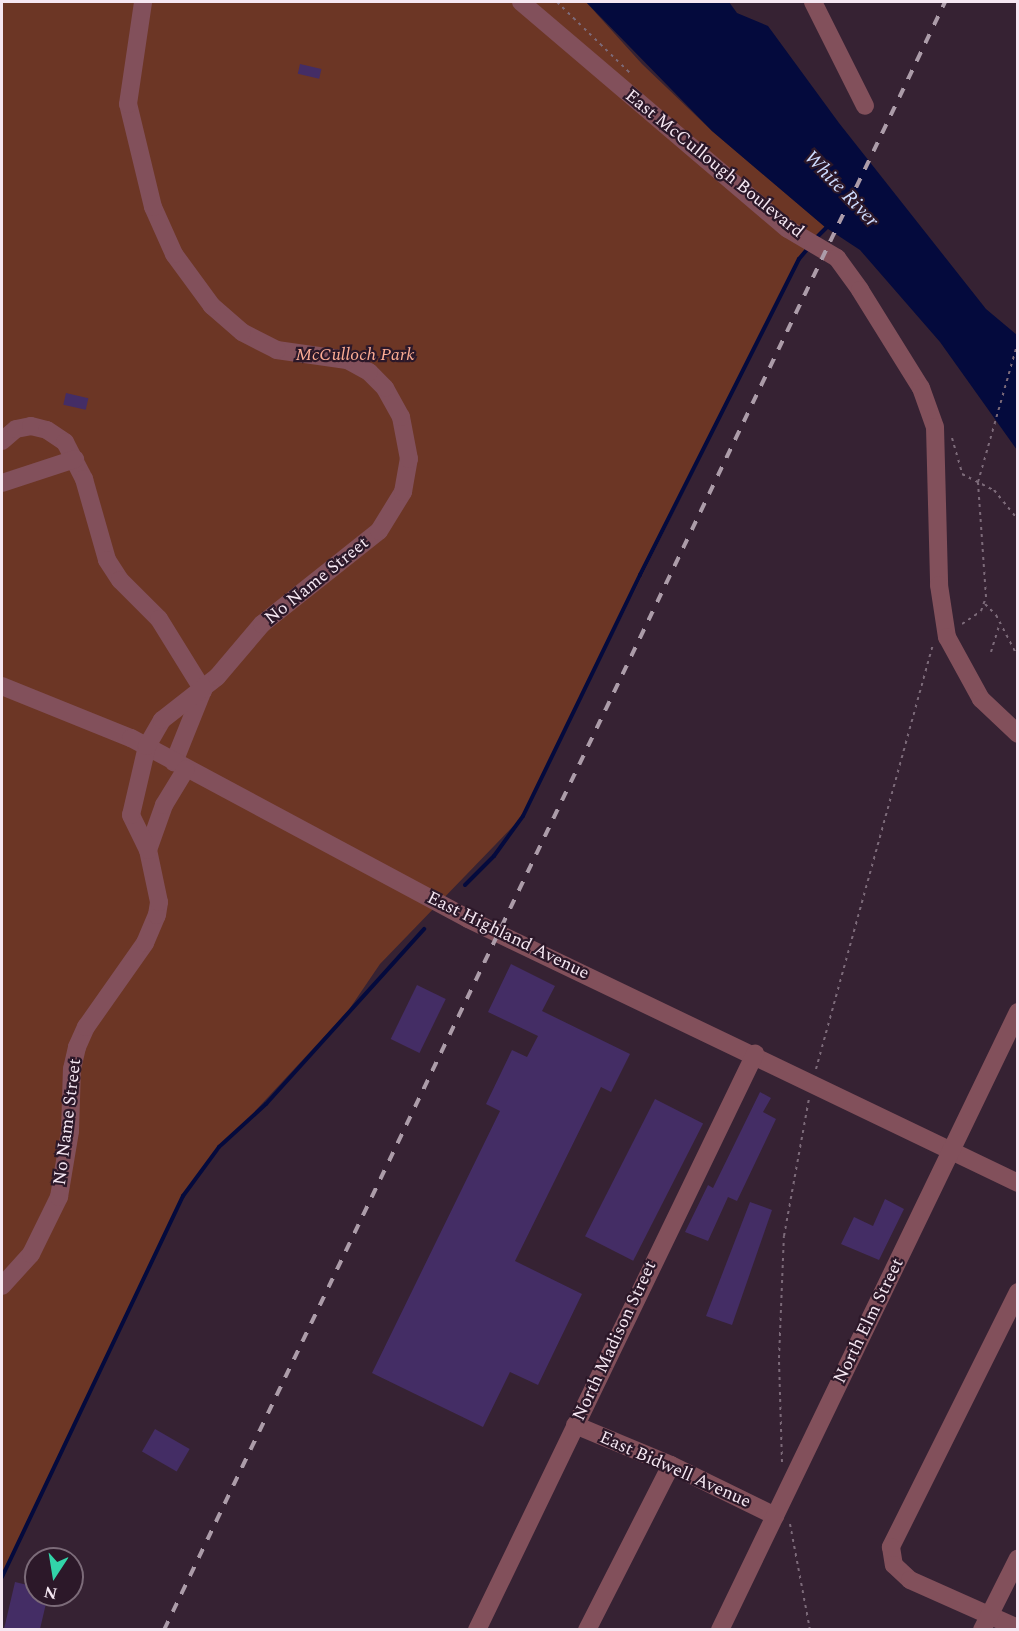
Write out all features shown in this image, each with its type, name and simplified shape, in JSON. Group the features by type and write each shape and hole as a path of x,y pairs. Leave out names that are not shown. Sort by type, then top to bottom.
{"street":[{"name":"No Name Street","path":"2,1286 31,1254 58,1197 70,1131 72,1069 77,1047 86,1028 146,943 157,915 159,903 148,850 132,823 131,809 147,746 162,720 203,690 262,624 379,531 402,492 409,449 394,402 369,372 347,360 277,350 250,337 212,306 174,254 153,207 128,104 129,75 143,2"},
{"name":"East McCullough Boulevard","path":"521,2 788,230 837,258 909,367 930,406 938,456 939,585 946,633 975,690 1017,734"},
{"path":"813,2 865,106"},
{"path":"2,441 16,429 39,427 60,437 75,459 108,560 120,580 164,625 203,690 180,765 160,813 148,850"},
{"path":"2,483 75,459"},
{"name":"East Highland Avenue","path":"2,686 93,720 147,746 468,919 755,1054 1017,1183"},
{"name":"North Elm Street","path":"720,1629 1017,1012"},
{"name":"North Madison Street","path":"477,1629 755,1054"},
{"path":"1017,1292 891,1547 894,1565 910,1580 985,1622 1017,1628"},
{"name":"East Bidwell Avenue","path":"575,1425 671,1465 775,1516"},
{"path":"587,1629 671,1465"},
{"path":"985,1622 1017,1558"}],"path":[{"path":"782,1463 779,1358 784,1236 812,1082 932,645 946,633 975,617 985,604 987,572 978,507 978,482 1017,342"},
{"path":"985,604 1000,622 1017,657"},
{"path":"991,652 1000,622"},
{"path":"785,1494 810,1629"}],"green space":[{"name":"McCulloch Park","path":"2,2 586,2 642,64 712,131 825,227 799,259 523,816 380,964 348,1011 206,1164 183,1196 2,1577"}],"water":[{"name":"White River","path":"586,2 729,2 737,13 768,26 839,123 986,309 1017,335 1017,450 940,342 860,250 825,227 712,131"}],"building":[{"path":"300,64 321,69 319,79 298,74"},
{"path":"66,393 88,398 86,410 63,405"},
{"path":"511,964 555,986 542,1011 630,1054 611,1092 601,1087 515,1261 582,1294 538,1385 510,1372 483,1427 372,1373 500,1111 486,1104 512,1050 527,1057 538,1036 488,1012"},
{"path":"417,985 446,999 419,1053 391,1039"},
{"path":"760,1092 771,1098 763,1112 776,1119 737,1201 728,1197 708,1241 685,1232 708,1185 713,1188"},
{"path":"655,1099 703,1124 633,1261 585,1236"},
{"path":"885,1199 904,1209 879,1260 841,1244 854,1217 873,1226"},
{"path":"750,1202 772,1210 732,1325 706,1316"},
{"path":"155,1429 190,1449 177,1472 142,1452"},
{"path":"15,1582 24,1584 24,1607 45,1607 40,1629 4,1629"}],"waterway":[{"path":"816,238 829,225"},
{"path":"465,885 494,856 523,816 640,575 799,259 809,247"},
{"path":"2,1577 183,1196 219,1147 266,1104 424,929"}],"railway":[{"path":"164,1630 945,2"}]}
